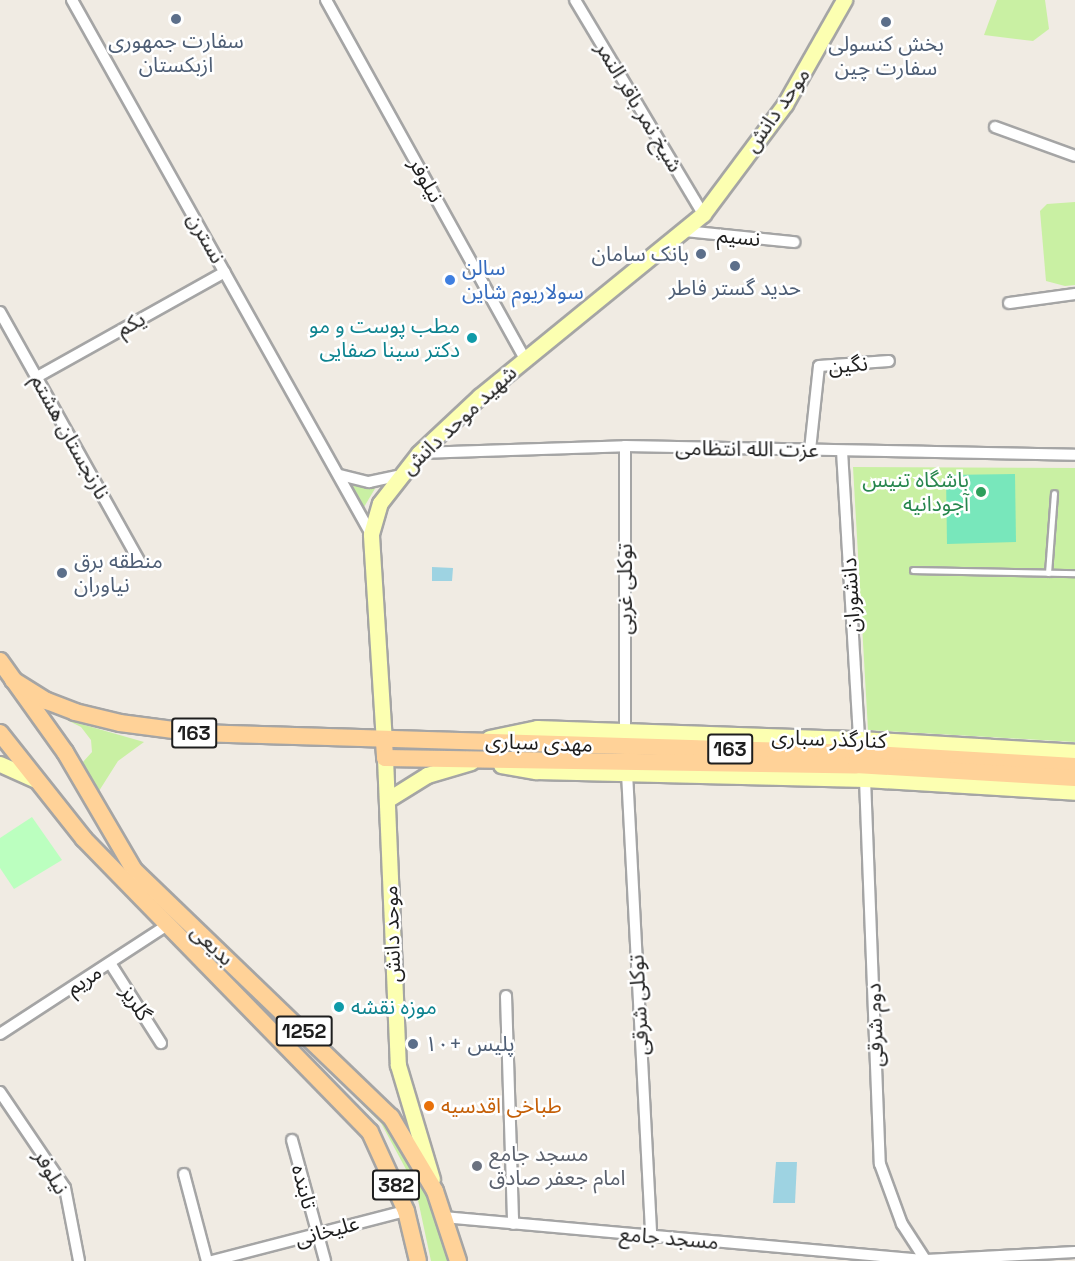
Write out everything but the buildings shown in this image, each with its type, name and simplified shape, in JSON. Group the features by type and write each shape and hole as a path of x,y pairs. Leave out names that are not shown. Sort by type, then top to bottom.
{"main road":[{"name":"موحد دانش","path":"703,214 784,104 844,0"},
{"name":"شهید موحد دانش","path":"385,750 371,534 380,503 397,476 419,453 525,359 685,231 703,214"},
{"name":"بدیعی","path":"0,661 65,752 134,870 379,1103 435,1191"},
{"name":"مهدی سباری","path":"14,680 47,701 120,723 196,734 385,750 475,761 856,765 1075,778"},
{"name":"کنارگذر سباری","path":"475,741 537,728 859,739 1075,752"},
{"name":"بدیعی","path":"0,733 84,839 356,1117"},
{"name":"مهدی سباری","path":"385,750 475,741 858,753 1075,766"},
{"name":"موحد دانش","path":"385,750 398,1065 458,1261"},
{"name":"کنارگذر سباری","path":"475,761 536,771 865,779 1075,792"},
{"path":"387,800 427,775 475,761"},
{"path":"0,764 36,780"},
{"name":"382","path":"356,1117 381,1152 406,1211 418,1261"}],"street":[{"name":"نسترن","path":"72,0 371,534"},
{"name":"نیلوفر","path":"326,0 525,359"},
{"name":"شیخ نمر باقر النمر","path":"575,0 703,214"},
{"path":"995,128 1075,156"},
{"name":"نسیم","path":"685,231 794,242"},
{"name":"یکم","path":"36,376 225,272"},
{"path":"1009,303 1075,294"},
{"name":"نارنجستان هشتم","path":"0,312 140,562"},
{"name":"نگین","path":"810,450 819,366 889,362"},
{"name":"عزت الله انتظامی","path":"419,453 626,446 1075,455"},
{"name":"توکلی غربی","path":"625,731 626,446"},
{"name":"دانشوران","path":"842,451 859,739"},
{"path":"340,475 369,482 397,476"},
{"name":"توکلی شرقی","path":"627,773 651,1237"},
{"name":"دوم شرقی","path":"865,779 880,1164 902,1224 926,1260"},
{"name":"مریم","path":"0,1034 167,925"},
{"name":"گلریز","path":"110,963 161,1043"},
{"path":"506,996 513,1224"},
{"name":"نیلوفر","path":"0,1092 65,1188 79,1261"},
{"name":"تابنده","path":"292,1140 325,1261"},
{"path":"184,1174 207,1261"},
{"name":"علیخانی","path":"212,1261 406,1211"},
{"name":"مسجد جامع","path":"443,1217 926,1260 1075,1252"}],"lane":[{"path":"1048,573 1054,494"},
{"path":"913,570 1075,573"}],"green space":[{"path":"997,0 1045,0 1049,29 1033,41 984,35"},
{"path":"1075,202 1075,285 1065,286 1046,281 1040,211 1047,204"},
{"path":"853,467 1075,468 1075,742 868,730"},
{"name":"باشگاه تنیس آجودانیه","path":"1015,474 1016,542 947,544 946,475"},
{"path":"349,481 376,487 364,507 359,504"},
{"path":"67,720 144,742 118,761 99,791 82,763 92,752 91,740 81,727"},
{"path":"32,817 62,860 14,889 0,868 0,838"},
{"path":"235,978 369,1097 422,1177 449,1261 431,1261 415,1186 381,1123"}],"water":[{"path":"432,567 453,568 452,581 432,581"},
{"path":"776,1162 797,1162 795,1203 773,1203"}],"place":[{"name":"سفارت جمهوری ازبکستان","path":"176,19"},
{"name":"بخش کنسولی سفارت چین","path":"886,22"},
{"name":"بانک سامان","path":"701,254"},
{"name":"حدید گستر فاطر","path":"735,266"},
{"name":"سالن سولاریوم شاین","path":"450,280"},
{"name":"مطب پوست و مو دکتر سینا صفایی","path":"472,338"},
{"name":"باشگاه تنیس آجودانیه","path":"981,492"},
{"name":"منطقه برق نیاوران","path":"62,573"},
{"name":"موزه نقشه","path":"339,1007"},
{"name":"پلیس +۱۰","path":"413,1044"},
{"name":"طباخى اقدسيه","path":"429,1106"},
{"name":"مسجد جامع امام جعفر صادق","path":"477,1166"}]}
